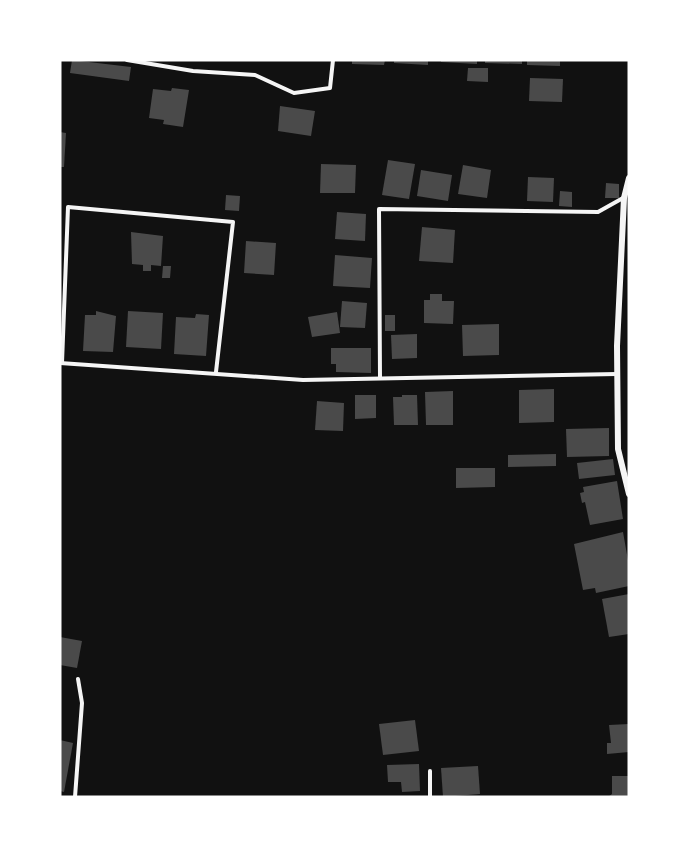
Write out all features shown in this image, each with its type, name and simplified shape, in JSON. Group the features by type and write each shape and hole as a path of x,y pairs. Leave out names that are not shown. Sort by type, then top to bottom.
{"street":[{"path":"629,178 624,198 617,374 618,449 629,494"}],"lane":[{"path":"127,60 194,71 255,75 294,93 330,88 333,60"},
{"path":"380,377 380,209 598,212 624,198"},
{"path":"216,372 233,222 68,207 61,363 216,372 303,380 617,374"},
{"path":"75,797 82,703 78,679"},
{"path":"430,771 430,797"}],"building":[{"path":"72,60 131,67 129,81 70,73"},
{"path":"352,60 385,60 384,65 352,64"},
{"path":"394,60 428,60 428,65 394,63"},
{"path":"441,60 477,60 477,64 441,62"},
{"path":"485,60 522,60 522,64 485,63"},
{"path":"527,60 560,60 560,66 527,65"},
{"path":"468,68 488,68 488,82 467,81"},
{"path":"530,78 563,79 562,102 529,101"},
{"path":"172,88 189,90 183,127 163,124 164,120 149,118 153,89 171,91"},
{"path":"280,106 315,111 311,136 278,131"},
{"path":"60,132 66,133 64,167 60,167"},
{"path":"388,160 415,164 409,199 382,195"},
{"path":"321,164 356,165 355,193 320,193"},
{"path":"463,165 491,170 487,198 458,194"},
{"path":"421,170 452,175 448,201 417,196"},
{"path":"528,177 554,178 553,202 527,201"},
{"path":"606,183 619,184 619,198 605,198"},
{"path":"560,191 572,192 572,207 559,206"},
{"path":"226,195 240,196 239,211 225,210"},
{"path":"337,212 366,214 365,241 335,239"},
{"path":"422,227 455,230 453,263 419,261"},
{"path":"131,232 163,236 161,266 151,265 151,271 143,271 143,265 132,264"},
{"path":"246,241 276,243 274,275 244,273"},
{"path":"335,255 372,258 370,288 333,286"},
{"path":"163,266 171,266 170,278 162,278"},
{"path":"430,294 442,294 442,301 454,301 453,324 424,323 424,300 430,300"},
{"path":"342,301 367,303 365,328 340,327"},
{"path":"96,311 116,316 113,352 83,351 85,315 96,315"},
{"path":"128,311 163,313 161,349 126,347"},
{"path":"337,312 340,333 312,337 308,317"},
{"path":"196,314 209,315 206,356 174,354 176,317 195,318"},
{"path":"385,315 395,315 395,331 385,331"},
{"path":"499,324 499,355 463,356 462,325"},
{"path":"417,334 417,358 392,359 391,335"},
{"path":"331,348 371,348 371,373 336,372 336,364 331,364"},
{"path":"554,389 554,422 519,423 519,390"},
{"path":"453,391 453,425 426,425 425,392"},
{"path":"355,395 376,395 376,418 355,419"},
{"path":"402,395 417,395 418,425 394,425 393,397 402,397"},
{"path":"317,401 344,403 343,431 315,430"},
{"path":"609,428 609,456 567,457 566,429"},
{"path":"556,454 556,466 508,467 508,455"},
{"path":"613,459 615,475 579,479 577,463"},
{"path":"456,468 495,468 495,487 456,488"},
{"path":"617,481 623,519 590,525 585,502 582,503 580,493 584,492 583,487"},
{"path":"623,532 629,566 629,586 596,593 595,588 583,590 574,544"},
{"path":"629,594 629,634 609,637 602,599"},
{"path":"60,637 82,641 77,668 60,665"},
{"path":"415,720 419,751 383,755 379,724"},
{"path":"629,724 629,752 607,754 607,743 611,743 609,725"},
{"path":"60,740 73,743 64,792 60,791"},
{"path":"419,764 420,791 402,792 401,782 388,782 387,765"},
{"path":"478,766 480,794 443,797 441,768"},
{"path":"612,776 629,776 629,797 608,797 612,794"}]}
